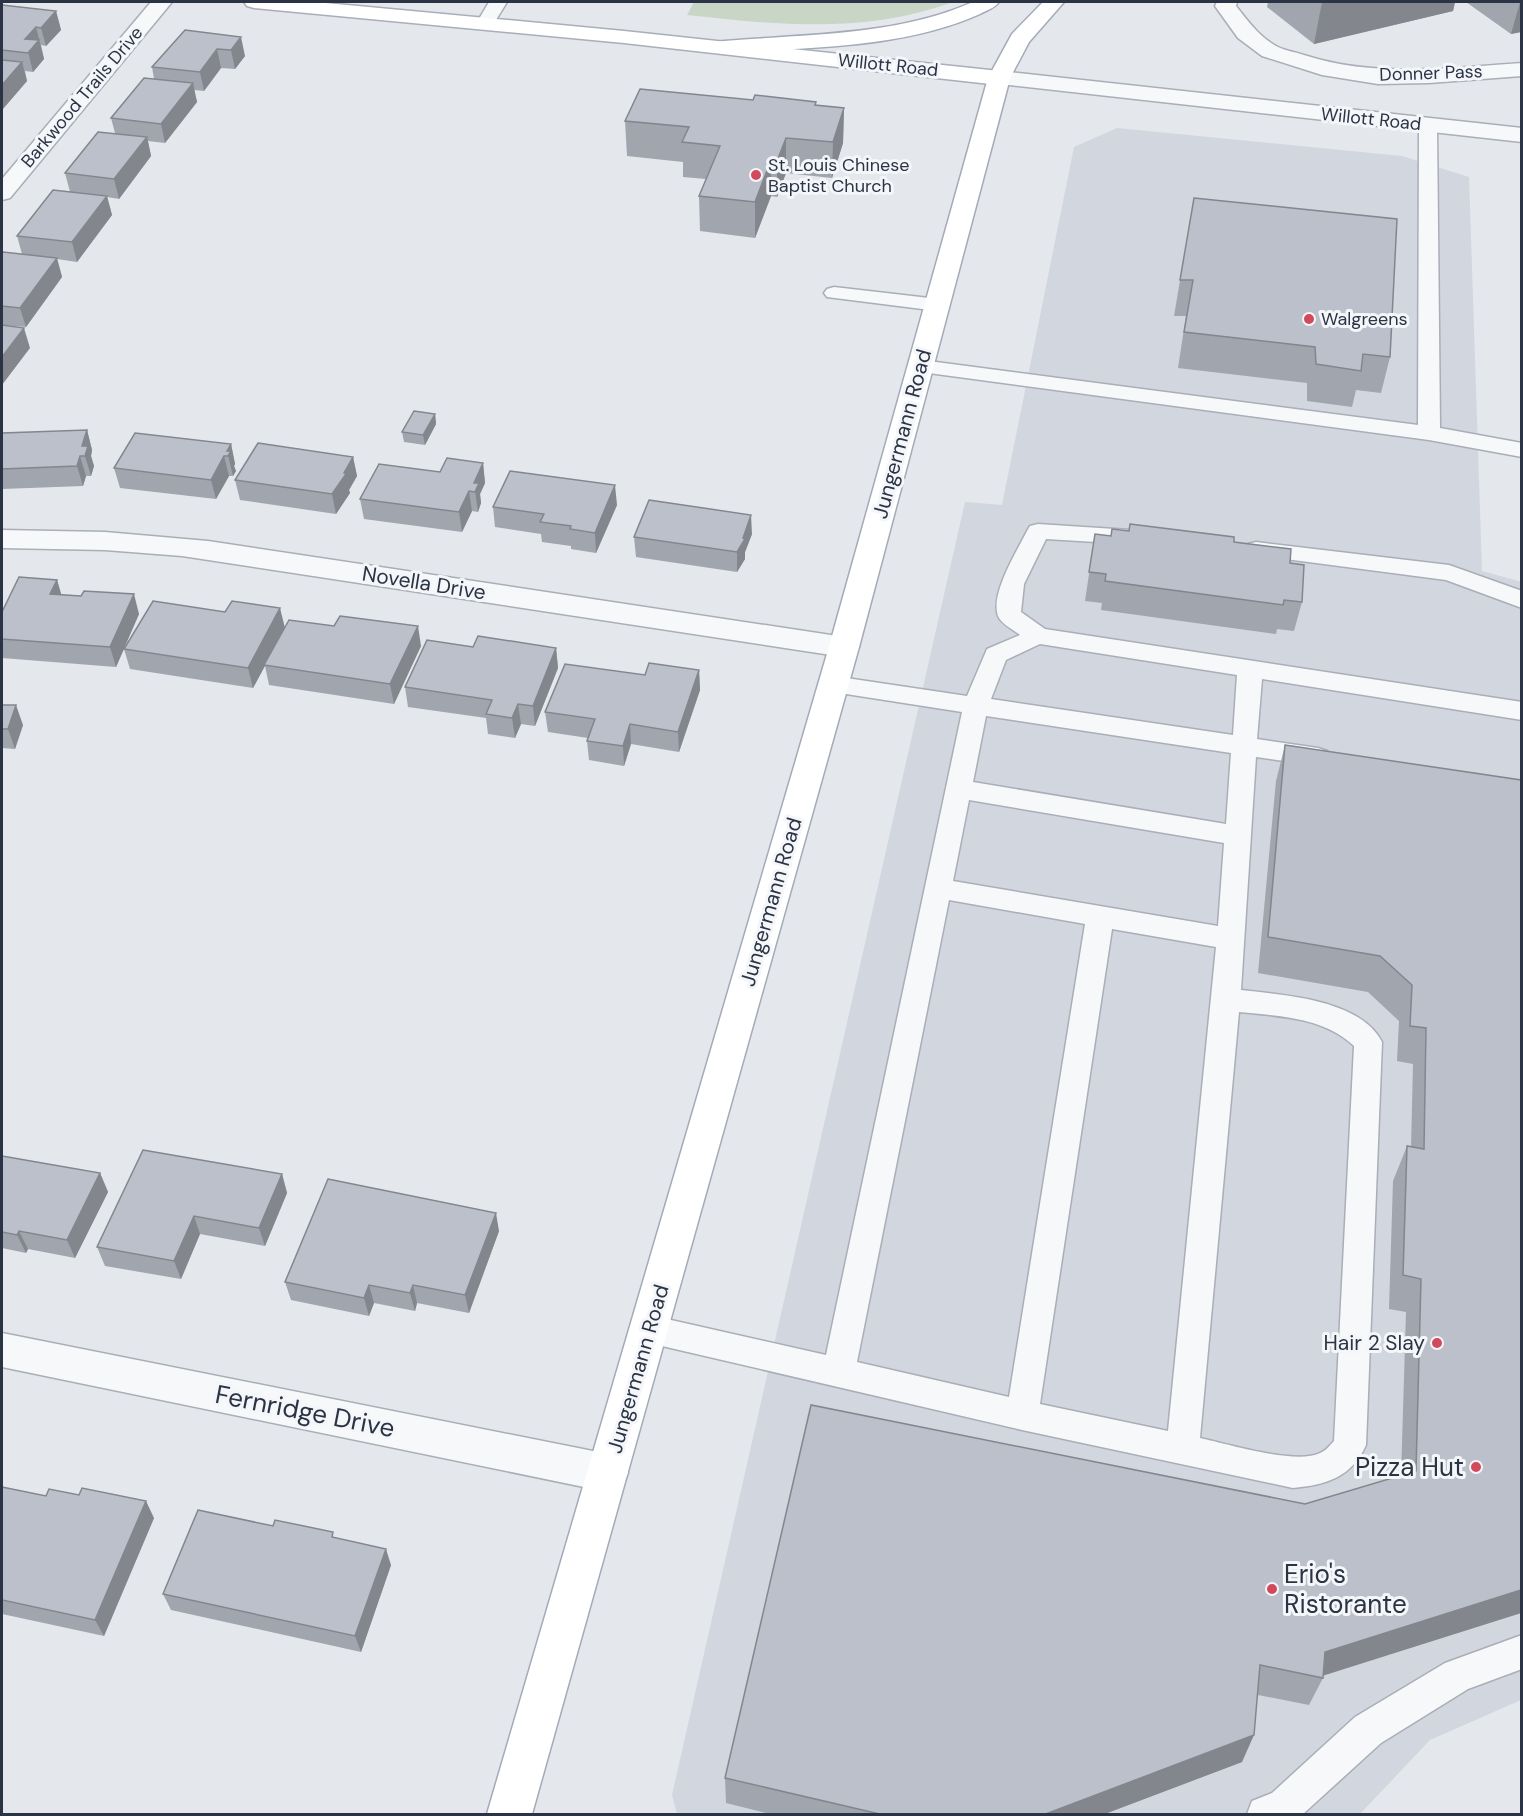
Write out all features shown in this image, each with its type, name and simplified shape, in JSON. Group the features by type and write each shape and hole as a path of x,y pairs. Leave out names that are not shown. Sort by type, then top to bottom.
{"main road":[{"name":"Willott Road","path":"254,2 724,47 999,78"},
{"path":"724,47 845,36 928,25 957,16 989,2"},
{"name":"Jungermann Road","path":"509,1815 844,647 999,78 1020,39 1054,2"}],"street":[{"name":"Barkwood Trails Drive","path":"2,193 162,2"},
{"name":"Donner Pass","path":"1227,2 1225,6 1246,33 1269,51 1322,68 1378,77 1429,76 1521,69"},
{"name":"Willott Road","path":"999,78 1521,135"},
{"name":"Novella Drive","path":"2,539 73,538 142,542 208,550 844,647"},
{"name":"Fernridge Drive","path":"2,1350 608,1473"}],"lane":[{"path":"485,24 498,2"},
{"path":"1428,125 1429,433"},
{"path":"834,293 938,305"},
{"path":"921,366 1429,433 1521,450"},
{"path":"1169,539 1038,531 1012,584 1009,615 1038,636 1521,711"},
{"path":"1239,546 1449,573 1521,600"},
{"path":"839,1371 976,705 996,655 1038,636"},
{"path":"1183,1448 1226,999 1250,669"},
{"path":"833,684 1337,760"},
{"path":"959,789 1238,836"},
{"path":"938,888 1230,939"},
{"path":"1022,1415 1100,918"},
{"path":"650,1329 1022,1415 1293,1473 1323,1470 1341,1460 1350,1445 1368,1042 1360,1032 1345,1023 1319,1013 1226,999"},
{"path":"1264,1815 1284,1807 1368,1730 1458,1675 1521,1652"}],"shaded area":[{"path":"1117,128 1402,156 1469,177 1482,571 1522,582 1521,1700 1430,1740 1360,1814 677,1814 672,1795 965,502 1002,505 1074,147"}],"green space":[{"path":"694,2 953,2 887,19 854,23 788,24 687,15"}],"building":[{"path":"2,5 56,11 41,28 36,27 25,39 39,40 28,53 2,50"},
{"path":"185,30 241,37 231,50 217,49 200,72 152,67"},
{"path":"2,60 22,62 2,85"},
{"path":"144,78 193,83 161,124 111,118"},
{"path":"640,89 753,100 755,95 816,102 815,105 844,108 833,142 786,138 777,161 771,160 755,202 699,196 720,146 682,142 689,127 625,121"},
{"path":"98,132 147,137 114,179 65,173"},
{"path":"53,190 107,196 72,242 17,236"},
{"path":"1194,198 1397,219 1390,357 1363,354 1361,371 1316,364 1315,347 1184,332 1193,280 1180,280"},
{"path":"3,252 57,258 20,308 2,306"},
{"path":"2,325 24,328 2,357"},
{"path":"414,411 435,414 423,435 402,432"},
{"path":"87,430 82,446 88,446 85,456 80,456 77,466 2,469 2,433"},
{"path":"135,433 231,444 227,451 231,451 228,456 224,456 211,480 114,468"},
{"path":"258,443 353,457 344,473 346,474 332,494 235,480"},
{"path":"447,458 483,463 474,483 479,483 475,492 469,491 459,512 360,499 379,464 440,472"},
{"path":"510,471 615,485 595,533 570,529 571,526 540,522 544,514 493,507"},
{"path":"649,500 751,515 743,538 745,539 737,552 634,537"},
{"path":"1130,524 1234,537 1234,542 1291,549 1290,563 1304,565 1302,602 1284,600 1283,605 1105,581 1106,574 1089,572 1095,534 1111,536 1112,529 1129,531"},
{"path":"19,577 57,580 50,594 81,596 84,591 134,594 110,647 2,639 2,612"},
{"path":"153,601 225,612 232,601 280,608 248,668 124,649"},
{"path":"340,616 418,626 390,684 264,665 289,620 334,626"},
{"path":"478,636 556,648 533,706 518,704 512,718 486,714 492,700 405,687 427,640 473,647"},
{"path":"649,663 699,670 678,732 630,724 623,746 587,741 595,719 545,712 565,664 645,675"},
{"path":"2,705 16,705 8,729 2,729"},
{"path":"1285,745 1521,780 1521,1590 1325,1652 1323,1678 1260,1665 1254,1735 1043,1815 884,1815 725,1778 811,1405 1305,1504 1416,1471 1421,1279 1403,1275 1407,1146 1424,1149 1426,1028 1410,1026 1412,985 1380,956 1268,937"},
{"path":"143,1150 282,1174 259,1228 194,1216 174,1261 97,1247"},
{"path":"2,1156 100,1173 67,1240 19,1231 17,1235 2,1232"},
{"path":"328,1179 496,1213 465,1295 413,1285 410,1293 369,1285 364,1298 285,1282"},
{"path":"2,1487 46,1496 49,1489 79,1495 82,1488 146,1501 95,1620 2,1600"},
{"path":"198,1510 273,1526 275,1520 333,1532 332,1537 386,1549 355,1636 163,1594"}],"place":[{"name":"St. Louis Chinese Baptist Church","path":"756,175"},
{"name":"Walgreens","path":"1309,319"},
{"name":"Hair 2 Slay","path":"1437,1343"},
{"name":"Pizza Hut","path":"1476,1467"},
{"name":"Erio's Ristorante","path":"1272,1589"}]}
